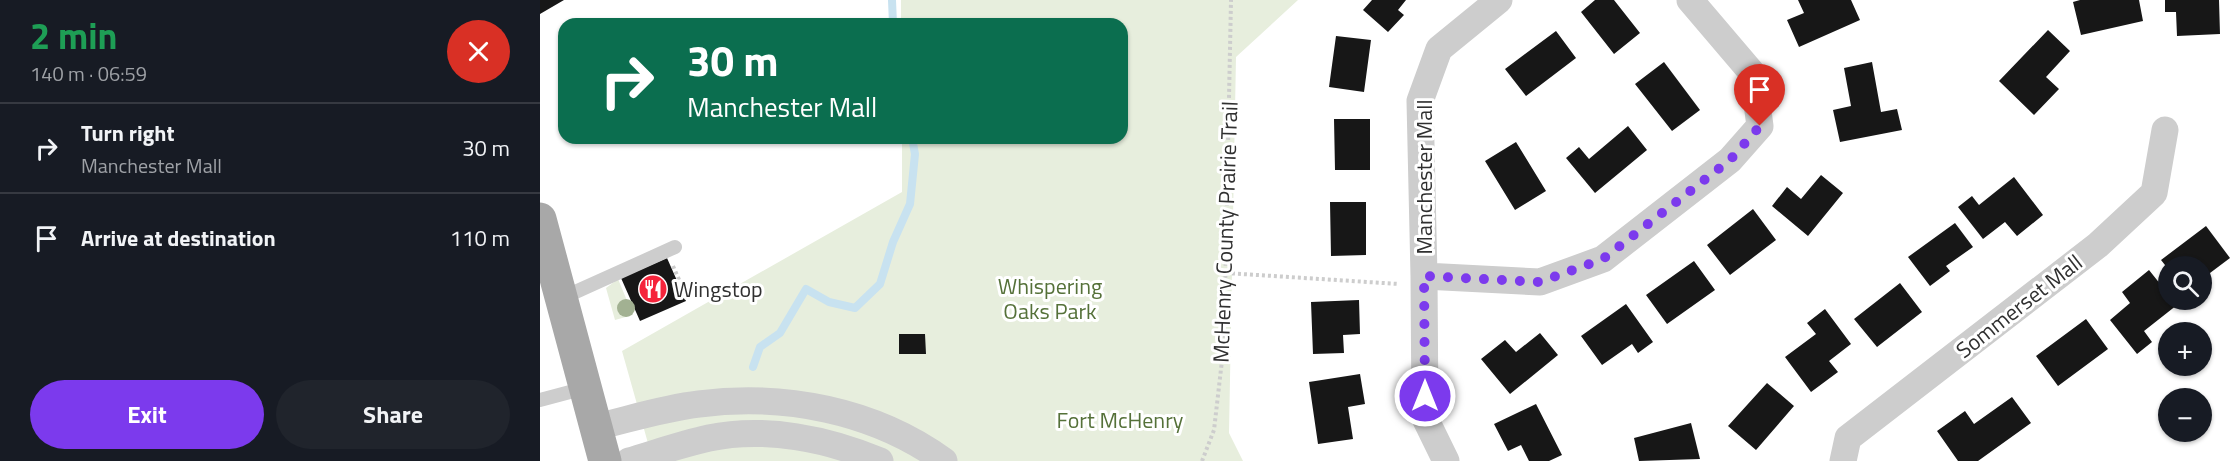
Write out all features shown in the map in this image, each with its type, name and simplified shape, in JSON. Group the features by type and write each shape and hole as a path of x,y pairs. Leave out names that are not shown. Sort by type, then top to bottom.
{"main road":[{"path":"540,219 605,461"}],"street":[{"name":"Manchester Mall","path":"1446,461 1425,418 1420,101 1439,49 1499,0"},
{"name":"Manchester Mall","path":"1424,281 1540,282 1603,259 1730,160 1760,126 1753,74 1690,0"},
{"name":"Sommerset Mall","path":"1843,461 1848,438 2098,245 2154,193 2165,130"},
{"path":"596,427 700,404 742,400 786,402 871,423 899,434 944,461"},
{"path":"629,461 708,438 755,434 821,442 854,450 880,461"}],"lane":[{"path":"561,298 675,248"},
{"path":"540,400 585,388"}],"path":[{"name":"McHenry County Prairie Trail","path":"1202,461 1214,430 1224,343 1231,0"},
{"path":"1226,273 1424,281"}],"green space":[{"name":"Whispering Oaks Park","path":"901,0 1298,0 1236,57 1229,433 1243,461 653,461 622,351 902,192 902,144 1128,144 1128,18 901,18"},
{"path":"618,279 633,315 615,320 606,288"}],"building":[{"path":"540,0 564,0 540,14"},
{"path":"1372,0 1406,0 1398,10 1404,15 1388,32 1363,10"},
{"path":"1595,0 1614,0 1640,33 1614,54 1581,12"},
{"path":"1798,0 1851,0 1860,20 1799,47 1787,20 1804,13"},
{"path":"2139,0 2143,21 2081,35 2073,2"},
{"path":"2165,0 2219,0 2220,34 2177,36 2176,12 2165,12"},
{"path":"2048,30 2070,51 2046,77 2059,89 2034,115 1999,81"},
{"path":"1556,31 1576,58 1526,96 1505,69"},
{"path":"1336,36 1371,40 1364,92 1329,87"},
{"path":"1664,62 1700,110 1672,131 1635,84"},
{"path":"1872,62 1881,112 1897,109 1902,130 1840,142 1833,110 1851,106 1844,68"},
{"path":"1334,119 1370,119 1370,170 1335,170"},
{"path":"1628,126 1647,150 1595,193 1566,158 1579,147 1589,159"},
{"path":"1516,142 1546,191 1515,210 1485,161"},
{"path":"1821,175 1843,193 1808,236 1772,206 1787,187 1801,199"},
{"path":"2014,177 2043,215 2017,236 2005,222 1983,239 1958,207 1972,196 1979,205"},
{"path":"1330,202 1366,202 1366,255 1331,256"},
{"path":"1753,209 1776,240 1730,275 1707,245"},
{"path":"1955,223 1973,247 1946,266 1950,271 1930,286 1908,257"},
{"path":"2206,226 2230,258 2212,272 2212,256 2166,256"},
{"name":"Wingstop","path":"667,258 686,301 640,321 621,278"},
{"path":"1694,261 1715,290 1667,324 1646,295"},
{"path":"2149,270 2158,281 2158,310 2171,310 2144,331 2152,342 2137,354 2110,320 2130,303 2122,292"},
{"path":"1900,283 1922,312 1877,347 1854,319"},
{"path":"1359,300 1360,334 1343,335 1344,353 1313,354 1311,302"},
{"path":"1626,304 1653,342 1638,353 1632,344 1602,365 1581,336"},
{"path":"1825,309 1851,344 1829,361 1838,372 1811,392 1785,357 1816,334 1807,323"},
{"path":"2086,319 2108,349 2058,386 2036,356"},
{"path":"1540,333 1558,355 1510,394 1481,359 1505,340 1516,352"},
{"path":"899,334 925,334 926,354 899,354"},
{"path":"1360,374 1365,404 1348,407 1353,439 1318,444 1309,382"},
{"path":"1767,383 1794,406 1756,450 1728,426"},
{"path":"2012,397 2031,423 1978,461 1958,461 1937,431 1965,411 1974,424"},
{"path":"1536,404 1562,455 1549,461 1529,461 1521,445 1508,451 1494,424"},
{"path":"1691,423 1700,459 1639,461 1634,438"}],"waterway":[{"path":"892,0 893,18"},
{"path":"753,367 760,347 780,333 806,289 829,302 855,308 880,284 893,242 910,204 915,154 913,144"}],"place":[{"name":"Wingstop","path":"653,289"}],"route":[{"path":"1425,396 1424,276 1540,282 1603,259 1730,160 1760,126"}],"park label":[{"name":"Fort McHenry","path":"1120,420"}]}
